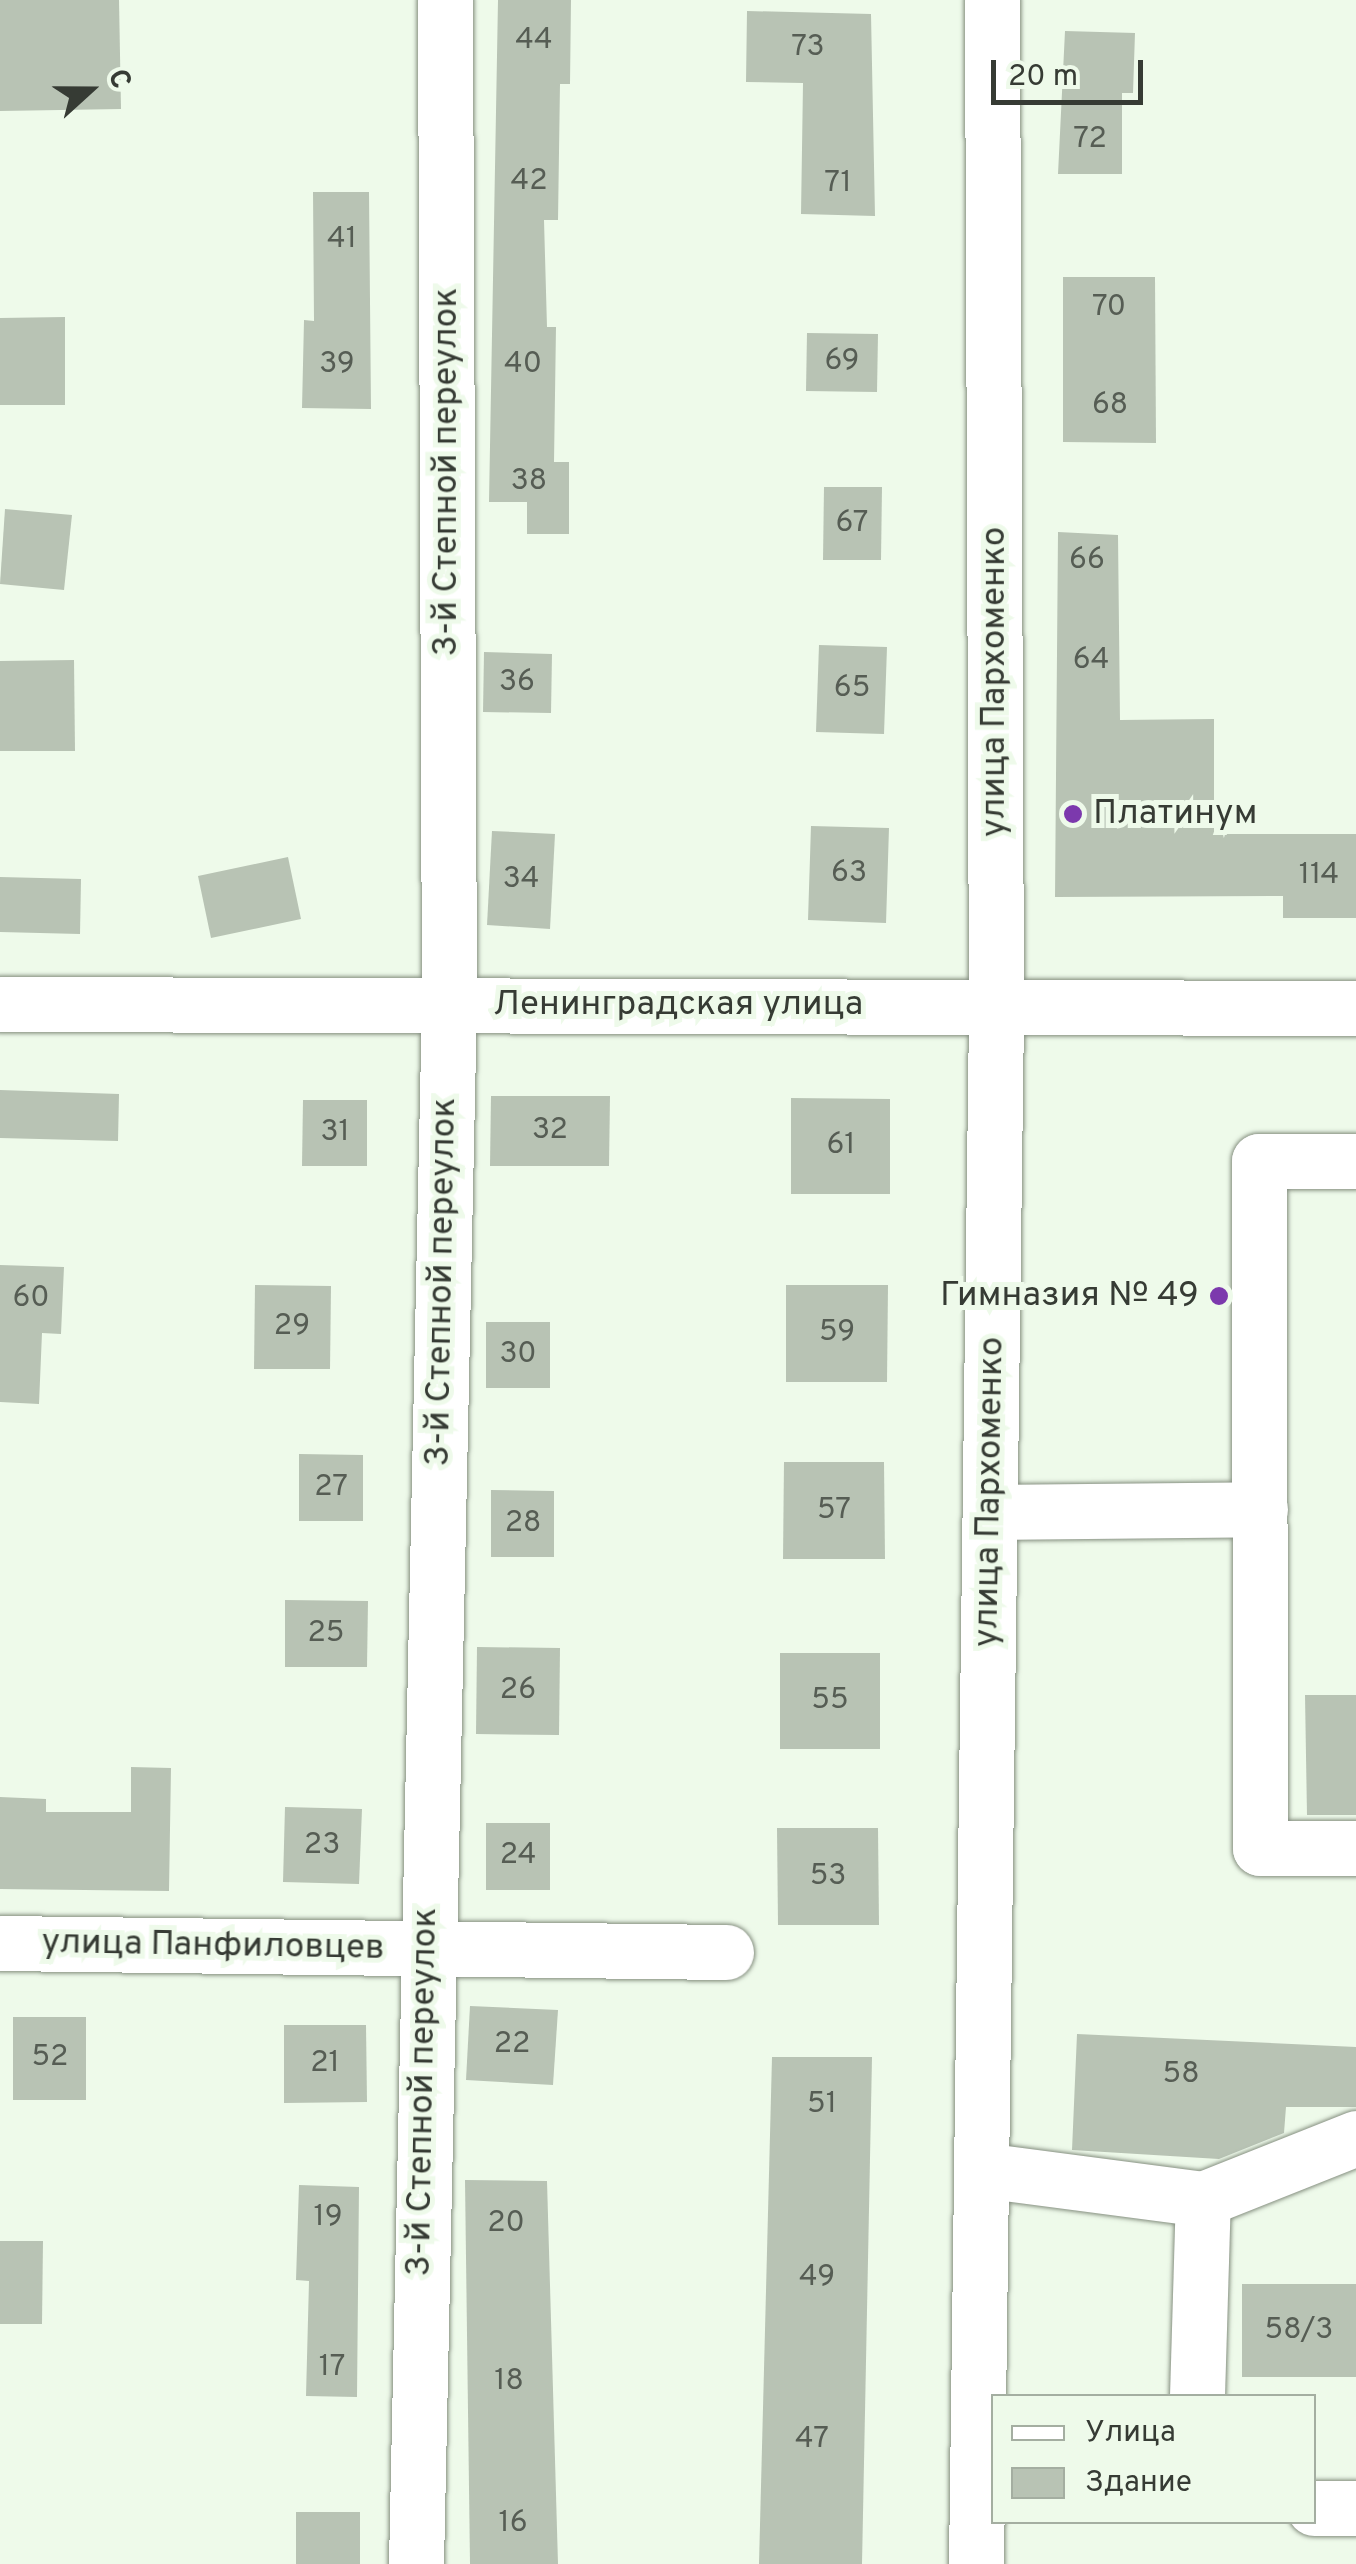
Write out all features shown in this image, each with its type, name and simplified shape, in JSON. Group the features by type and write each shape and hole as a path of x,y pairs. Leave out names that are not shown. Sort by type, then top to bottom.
{"street":[{"name":"3-й Степной переулок","path":"416,2564 426,1949 449,1004 445,0"},
{"name":"улица Пархоменко","path":"976,2564 996,1006 992,0"},
{"name":"Ленинградская улица","path":"0,1004 1356,1008"},
{"path":"1356,1161 1259,1161 1260,1848 1356,1848"},
{"path":"990,1512 1260,1509"},
{"name":"улица Панфиловцев","path":"0,1943 726,1952"},
{"path":"982,2170 1203,2199 1356,2138"},
{"path":"1197,2394 1203,2199"},
{"path":"1316,2508 1356,2508"}],"building":[{"path":"0,0 119,0 121,109 0,111"},
{"path":"498,0 571,0 570,84 560,84 558,220 544,220 547,327 556,327 554,462 569,462 569,534 527,534 527,502 489,502"},
{"path":"747,11 871,14 875,216 801,214 803,83 746,82"},
{"path":"1065,31 1135,33 1133,93 1122,93 1122,174 1058,174"},
{"path":"313,192 369,192 371,409 302,408 304,320 314,321"},
{"path":"1063,277 1155,277 1156,443 1063,442"},
{"path":"65,317 65,405 0,405 0,318"},
{"path":"807,333 878,334 877,392 806,391"},
{"path":"824,487 882,487 881,560 823,560"},
{"path":"5,509 72,515 64,590 0,584"},
{"path":"1058,532 1118,535 1120,720 1214,719 1214,834 1356,834 1356,918 1283,918 1283,896 1055,897"},
{"path":"819,645 887,647 884,734 816,732"},
{"path":"484,652 552,654 551,713 483,712"},
{"path":"74,660 75,751 0,751 0,661"},
{"path":"811,826 889,828 886,923 808,920"},
{"path":"492,831 555,834 550,929 487,925"},
{"path":"288,857 301,919 211,938 198,876"},
{"path":"0,877 81,879 80,934 0,932"},
{"path":"0,1090 119,1094 118,1141 0,1138"},
{"path":"491,1096 610,1096 609,1166 490,1166"},
{"path":"791,1098 890,1099 890,1194 791,1194"},
{"path":"303,1100 367,1100 367,1166 302,1166"},
{"path":"0,1265 64,1267 61,1334 42,1333 39,1404 0,1402"},
{"path":"255,1285 331,1286 330,1369 254,1369"},
{"path":"786,1285 888,1285 887,1382 786,1382"},
{"path":"486,1322 550,1322 550,1388 486,1388"},
{"path":"299,1454 363,1455 363,1521 299,1521"},
{"path":"784,1462 884,1462 885,1559 783,1559"},
{"path":"491,1490 554,1491 554,1557 491,1557"},
{"path":"285,1600 368,1601 367,1667 285,1667"},
{"path":"477,1647 560,1648 559,1735 476,1734"},
{"path":"780,1653 880,1653 880,1749 780,1749"},
{"path":"1305,1695 1356,1695 1356,1815 1307,1815"},
{"path":"131,1767 171,1768 169,1891 0,1889 0,1797 46,1799 46,1812 131,1812"},
{"path":"285,1807 362,1809 359,1884 283,1882"},
{"path":"486,1823 550,1823 550,1890 486,1890"},
{"path":"777,1828 878,1828 879,1925 778,1925"},
{"path":"470,2006 558,2010 553,2085 466,2080"},
{"path":"13,2017 86,2017 86,2100 13,2100"},
{"path":"284,2025 366,2025 367,2102 284,2103"},
{"path":"1077,2034 1356,2047 1356,2107 1286,2107 1284,2133 1219,2159 1072,2150"},
{"path":"772,2057 872,2057 862,2564 759,2564"},
{"path":"465,2180 547,2181 558,2564 470,2564"},
{"path":"299,2185 359,2187 357,2397 306,2396 309,2281 296,2280"},
{"path":"0,2241 43,2241 42,2324 0,2324"},
{"path":"1242,2284 1356,2284 1356,2377 1242,2377"},
{"path":"296,2512 360,2512 360,2564 296,2564"}],"place":[{"name":"Платинум","path":"1073,814"},
{"name":"Гимназия № 49","path":"1219,1296"}]}
